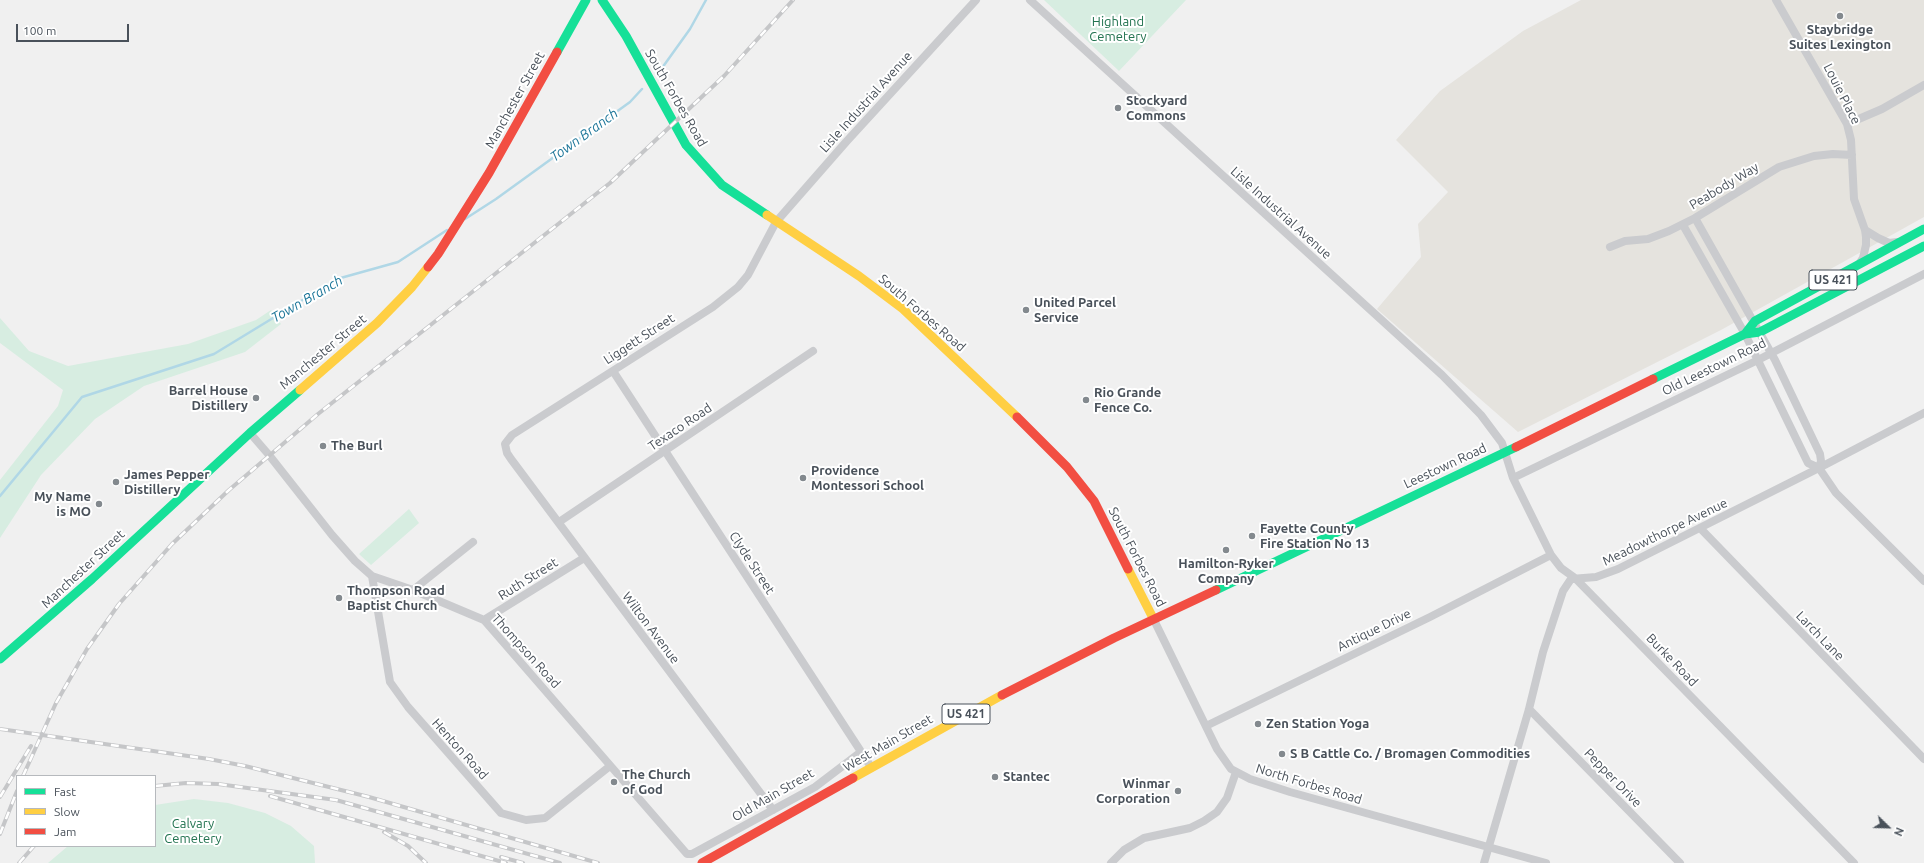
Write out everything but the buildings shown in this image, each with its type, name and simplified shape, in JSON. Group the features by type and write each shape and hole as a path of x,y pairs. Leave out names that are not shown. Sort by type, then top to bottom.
{"main road":[{"name":"Manchester Street","path":"0,660 86,584 250,433 377,323 412,287 438,254 472,200 501,152 586,0"},
{"name":"South Forbes Road","path":"602,0 626,36 674,124 697,159 722,185 868,282 903,309 1067,466 1094,501 1153,618"},
{"name":"Leestown Road","path":"1744,334 1755,321 1857,267 1924,229"},
{"name":"Leestown Road","path":"1153,618 1505,452 1744,334 1760,332 1924,246"},
{"name":"West Main Street","path":"702,863 976,709 1153,618"}],"street":[{"name":"Lisle Industrial Avenue","path":"776,222 846,142 976,0"},
{"name":"Lisle Industrial Avenue","path":"1030,0 1442,375 1481,415 1495,432 1505,452"},
{"name":"Louie Place","path":"1776,0 1847,124 1851,140 1854,199 1865,230 1866,245 1864,258 1857,267"},
{"path":"1847,124 1882,109 1924,85"},
{"name":"Peabody Way","path":"1610,247 1625,241 1648,239 1683,225 1779,167 1814,156 1833,154 1852,155"},
{"path":"1695,218 1755,321 1771,353 1820,454 1821,461 1819,468"},
{"name":"Liggett Street","path":"511,459 505,447 508,439 512,435 713,307 738,287 748,275 776,222"},
{"path":"1683,225 1758,360 1806,459 1811,465 1819,468 1836,493 1924,582"},
{"path":"1865,230 1889,243 1902,241"},
{"name":"Old Leestown Road","path":"1513,478 1758,360 1924,274"},
{"name":"Texaco Road","path":"559,522 814,351"},
{"name":"Clyde Street","path":"613,372 871,767"},
{"name":"Meadowthorpe Avenue","path":"1575,578 1605,575 1819,468 1924,413"},
{"name":"Thompson Road","path":"250,433 332,535 355,561 372,576 413,590 484,620 684,851 692,854"},
{"name":"Burke Road","path":"1505,452 1513,478 1551,555 1561,568 1575,578 1854,863"},
{"name":"Wilton Avenue","path":"511,459 773,810"},
{"name":"Larch Lane","path":"1700,528 1924,759"},
{"path":"413,590 473,542"},
{"name":"Antique Drive","path":"1206,726 1551,555"},
{"name":"Ruth Street","path":"484,620 584,558"},
{"name":"Henton Road","path":"372,576 390,682 408,708 501,813 526,820 545,818 610,766"},
{"path":"1484,863 1529,709 1543,652 1563,591 1568,582 1575,578"},
{"name":"North Forbes Road","path":"1153,618 1224,760 1236,772 1250,779 1290,792 1546,863"},
{"name":"Pepper Drive","path":"1529,709 1680,863"},
{"name":"Old Main Street","path":"692,854 815,787 861,752"},
{"path":"1111,863 1124,850 1144,838 1190,828 1204,822 1217,812 1227,798 1236,772"}],"shaded area":[{"path":"1581,0 1924,0 1924,217 1721,330 1518,432 1377,309 1421,257 1418,224 1448,192 1396,140 1440,91 1523,31"}],"green space":[{"name":"Highland Cemetery","path":"1044,0 1186,0 1119,71"},
{"path":"271,310 281,324 245,352 144,386 95,419 41,475 0,538 0,480 58,406 63,390 0,343 0,318 29,351 68,366 188,344 256,320"},
{"path":"409,509 419,523 371,565 359,554"},
{"name":"Calvary Cemetery","path":"194,799 228,803 265,813 291,826 314,846 315,863 48,863 67,847 156,847 156,805"}],"waterway":[{"name":"Town Branch","path":"657,75 690,29 706,0"},
{"name":"Town Branch","path":"465,219 496,199 630,102 642,89"},
{"name":"Town Branch","path":"0,496 82,397 214,354 337,279 398,262 447,230"}],"railway":[{"path":"23,775 56,703 87,649 119,604 172,544 229,490 318,414 610,183 724,76 793,0"},
{"path":"0,729 209,759 245,766 369,797 598,863"},
{"path":"0,797 31,746"},
{"path":"156,786 186,783 218,784 336,800 560,863"},
{"path":"0,834 16,794"},
{"path":"270,796 506,863"},
{"path":"384,832 408,846 426,863"},
{"path":"19,863 33,847"},
{"path":"501,857 523,863"}],"traffic: fast":[{"path":"557,52 586,0"},
{"path":"602,0 626,36 686,145 722,185 767,215"},
{"path":"1745,334 1755,321 1924,229"},
{"path":"1653,379 1745,334 1760,332 1924,246"},
{"path":"0,659 92,579 250,433 300,390"},
{"path":"1216,590 1516,447"}],"traffic: slow":[{"path":"767,215 859,276 903,309 1017,417"},
{"path":"300,390 377,323 412,287 428,267"},
{"path":"1128,569 1153,618"},
{"path":"853,778 1002,695"}],"traffic: jam":[{"path":"428,267 438,254 489,173 557,52"},
{"path":"1516,447 1653,379"},
{"path":"1017,417 1067,467 1094,501 1128,569"},
{"path":"1002,695 1114,638 1216,590"},
{"path":"702,863 853,778"}],"place":[{"name":"Staybridge Suites Lexington","path":"1840,16"},
{"name":"Stockyard Commons","path":"1118,108"},
{"name":"United Parcel Service","path":"1026,310"},
{"name":"Barrel House Distillery","path":"256,398"},
{"name":"Rio Grande Fence Co.","path":"1086,400"},
{"name":"The Burl","path":"323,446"},
{"name":"Providence Montessori School","path":"803,478"},
{"name":"James Pepper Distillery","path":"116,482"},
{"name":"My Name is MO","path":"99,504"},
{"name":"Fayette County Fire Station No 13","path":"1252,536"},
{"name":"Hamilton-Ryker Company","path":"1226,550"},
{"name":"Thompson Road Baptist Church","path":"339,598"},
{"name":"Zen Station Yoga","path":"1258,724"},
{"name":"S B Cattle Co. / Bromagen Commodities","path":"1282,754"},
{"name":"Stantec","path":"995,777"},
{"name":"The Church of God","path":"614,782"},
{"name":"Winmar Corporation","path":"1178,791"}]}
